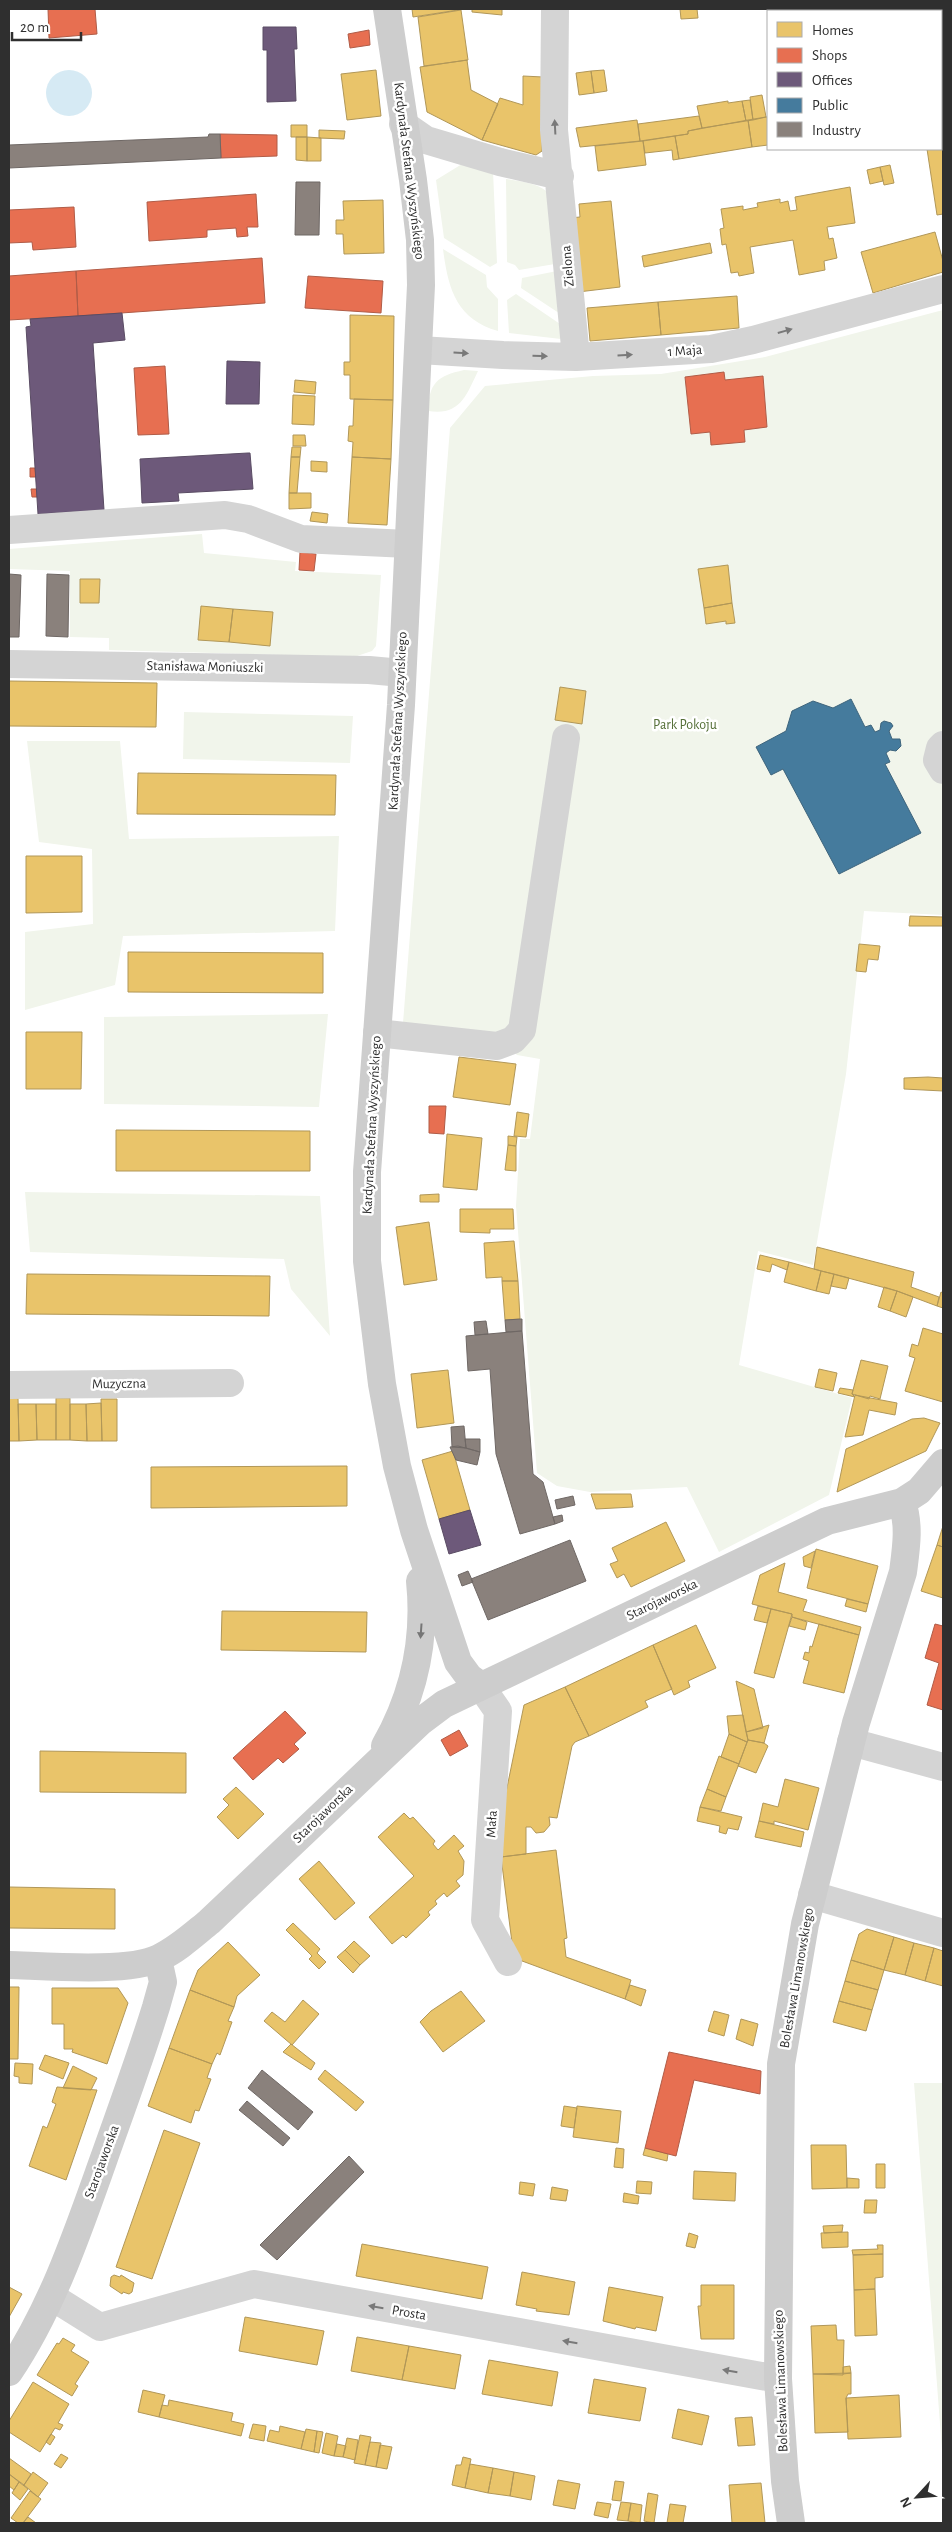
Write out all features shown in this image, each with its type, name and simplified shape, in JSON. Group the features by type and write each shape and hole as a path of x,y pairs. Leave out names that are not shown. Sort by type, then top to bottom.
{"street":[{"name":"Kardynała Stefana Wyszyńskiego","path":"387,9 413,180 420,240 421,285 402,673 367,1172 367,1261 386,1413 414,1530 458,1662 469,1677 480,1685"},
{"name":"Zielona","path":"555,9 554,130 560,176 576,357"},
{"path":"403,124 426,140 500,162 560,176"},
{"name":"1 Maja","path":"418,350 576,357 711,349 753,340 943,289"},
{"path":"9,530 224,515 248,519 301,539 408,544"},
{"name":"Stanisława Moniuszki","path":"9,664 369,670 402,673"},
{"path":"377,1033 497,1046 513,1040 522,1030 566,738"},
{"path":"943,744 937,760 943,770"},
{"name":"Muzyczna","path":"9,1385 230,1383"},
{"path":"902,1502 919,1491 943,1463"},
{"name":"Starojaworska","path":"9,2372 38,2326 52,2297 96,2179 154,2016 163,1982 158,1959 182,1945 209,1922 420,1722 444,1704 480,1685 827,1521 902,1502"},
{"name":"Bolesława Limanowskiego","path":"791,2523 785,2481 778,2379 781,2064 798,1959 812,1895 851,1742 903,1572 906,1549 906,1513 902,1502"},
{"path":"376,1763 392,1734 406,1702 420,1648 423,1610 414,1530"},
{"name":"Mała","path":"480,1685 498,1711 485,1920 508,1962"},
{"path":"851,1742 943,1767"},
{"path":"812,1895 943,1933"},
{"path":"9,1965 113,1966 158,1959"},
{"name":"Prosta","path":"52,2297 100,2327 254,2284 778,2379"}],"green space":[{"path":"941,9 941,10 904,10"},
{"path":"462,164 493,171 497,263 490,267 444,238 436,180"},
{"path":"506,179 537,186 552,196 561,263 519,270 515,265 507,262"},
{"path":"443,249 486,275 487,287 498,299 498,331 472,319 463,310 448,277"},
{"path":"562,270 568,319 521,288 522,278"},
{"path":"516,294 563,326 561,339 509,333 507,300"},
{"name":"Park Pokoju","path":"943,310 943,915 864,911 846,1074 813,1265 758,1251 739,1365 852,1398 829,1495 719,1552 687,1487 590,1492 557,1486 537,1473 516,1206 520,1139 530,1139 540,1059 517,1055 498,1035 403,1023 450,428 485,386 593,376 661,374 765,357"},
{"path":"464,370 478,371 461,402 448,410 439,412 428,411 430,394 436,382 447,375"},
{"path":"202,534 204,553 296,562 295,571 381,575 376,646 372,651 354,657 109,650 109,638 70,637 70,571 9,569 9,549"},
{"path":"184,712 353,716 350,763 183,759"},
{"path":"27,741 120,741 129,839 339,836 335,931 123,936 115,985 25,1010 25,932 93,924 92,849 39,842"},
{"path":"328,1014 319,1107 104,1104 104,1017"},
{"path":"25,1192 320,1196 330,1336 291,1289 284,1259 30,1252"},
{"path":"914,2083 943,2083 943,2463"}],"water":[{"path":"65,70 73,70 82,74 88,80 92,93 88,106 82,112 73,116 65,116 56,112 50,106 46,97 46,89 50,80 56,74"}],"building: Homes":[{"path":"412,9 458,9 458,10 413,17"},
{"path":"472,9 502,9 502,15 472,12"},
{"path":"680,9 697,9 698,18 681,19"},
{"path":"852,9 905,9 878,10"},
{"path":"461,10 468,60 424,66 418,17"},
{"path":"467,60 471,90 498,104 482,140 427,112 420,67"},
{"path":"376,70 381,116 347,120 341,74"},
{"path":"604,70 607,91 594,93 591,71"},
{"path":"591,71 594,93 579,95 576,73"},
{"path":"523,76 543,77 542,151 536,155 482,140 500,98 523,105"},
{"path":"942,91 943,214 937,215 927,150 942,150"},
{"path":"762,95 766,117 753,120 750,97"},
{"path":"750,100 753,120 746,121 742,101"},
{"path":"728,101 728,103 742,101 746,121 702,128 697,106"},
{"path":"699,116 702,128 688,131 688,134 640,141 638,124"},
{"path":"767,117 767,145 752,147 748,120"},
{"path":"637,120 640,141 580,147 576,128"},
{"path":"748,120 752,147 679,159 675,136 688,134 688,131"},
{"path":"291,125 307,125 307,137 291,137"},
{"path":"319,130 345,131 344,139 319,138"},
{"path":"675,136 679,159 673,160 672,150 645,153 643,141"},
{"path":"296,137 307,137 307,161 296,160"},
{"path":"307,137 321,138 321,161 307,161"},
{"path":"643,141 646,165 598,171 595,146"},
{"path":"890,165 894,183 884,185 880,167"},
{"path":"880,167 883,181 870,184 867,170"},
{"path":"850,187 855,223 827,227 829,239 833,238 837,258 824,261 825,270 799,275 793,240 750,247 754,273 739,276 738,272 731,273 726,244 722,245 720,229 724,228 721,209 743,206 743,210 758,207 757,203 780,199 780,203 788,201 790,211 797,210 795,197"},
{"path":"383,200 384,253 344,254 343,234 336,234 336,220 344,220 343,201"},
{"path":"611,201 620,287 578,292 570,218 580,217 579,204"},
{"path":"935,232 943,261 943,272 873,293 861,252"},
{"path":"710,243 712,253 644,267 642,256"},
{"path":"737,296 739,328 661,335 658,302"},
{"path":"658,302 661,335 590,341 587,308"},
{"path":"350,315 394,316 393,400 350,399 350,375 344,375 344,362 350,362"},
{"path":"295,380 316,382 315,394 294,392"},
{"path":"293,395 315,396 314,425 292,424"},
{"path":"354,399 393,400 391,459 352,457 353,442 348,441 349,426 353,426"},
{"path":"293,435 305,435 306,446 293,446"},
{"path":"292,447 301,447 300,457 291,457"},
{"path":"291,457 300,457 297,493 289,493"},
{"path":"352,457 391,459 387,525 348,523"},
{"path":"311,461 327,462 327,472 311,471"},
{"path":"289,493 311,493 311,508 289,509"},
{"path":"312,512 328,514 327,523 310,521"},
{"path":"728,565 732,603 704,608 698,569"},
{"path":"80,579 100,579 99,603 80,603"},
{"path":"732,603 735,623 726,624 726,621 706,624 704,608"},
{"path":"201,606 233,609 229,642 198,640"},
{"path":"233,609 273,612 270,646 229,642"},
{"path":"9,681 157,683 156,727 9,726"},
{"path":"560,687 586,691 582,724 555,720"},
{"path":"138,773 336,775 335,815 137,814"},
{"path":"26,856 82,856 82,912 26,913"},
{"path":"910,916 943,917 943,926 909,926"},
{"path":"859,944 880,946 878,960 868,959 866,972 856,971"},
{"path":"128,952 323,953 323,993 128,992"},
{"path":"26,1032 82,1032 81,1089 26,1089"},
{"path":"459,1057 516,1064 510,1105 453,1097"},
{"path":"904,1078 943,1078 943,1091 904,1089"},
{"path":"517,1112 529,1114 526,1137 514,1136"},
{"path":"116,1130 310,1131 310,1171 116,1171"},
{"path":"447,1134 482,1138 477,1190 443,1187"},
{"path":"508,1136 517,1137 516,1146 508,1145"},
{"path":"508,1145 516,1146 516,1171 505,1170"},
{"path":"439,1194 439,1202 420,1202 420,1195"},
{"path":"460,1209 513,1209 514,1229 490,1229 490,1233 460,1232"},
{"path":"429,1222 437,1280 404,1285 396,1227"},
{"path":"514,1241 518,1281 502,1281 502,1277 486,1278 484,1243"},
{"path":"817,1247 914,1272 911,1287 939,1297 937,1306 897,1291 814,1269"},
{"path":"760,1255 789,1262 787,1270 772,1264 770,1272 757,1269"},
{"path":"789,1262 821,1271 816,1291 784,1282"},
{"path":"821,1271 834,1274 829,1294 816,1291"},
{"path":"27,1274 270,1276 269,1316 26,1314"},
{"path":"834,1274 849,1278 846,1289 831,1286"},
{"path":"502,1281 518,1281 520,1319 505,1320"},
{"path":"884,1287 897,1291 890,1311 878,1307"},
{"path":"897,1291 913,1297 906,1317 890,1311"},
{"path":"941,1292 943,1293 943,1308 937,1306"},
{"path":"923,1328 943,1334 943,1402 905,1391 915,1358 909,1356 912,1344 918,1346"},
{"path":"861,1360 888,1366 880,1399 870,1396 869,1399 852,1394"},
{"path":"819,1369 837,1373 833,1391 815,1387"},
{"path":"448,1370 454,1423 417,1428 411,1374"},
{"path":"840,1388 853,1390 852,1394 855,1397 838,1393"},
{"path":"855,1395 897,1403 895,1415 869,1410 863,1435 845,1437"},
{"path":"9,1398 18,1398 19,1441 9,1441"},
{"path":"56,1398 70,1398 70,1440 56,1440"},
{"path":"101,1399 117,1399 117,1441 102,1441"},
{"path":"101,1403 102,1441 87,1441 86,1404"},
{"path":"18,1404 36,1404 37,1440 19,1441"},
{"path":"36,1404 56,1404 56,1440 37,1440"},
{"path":"70,1404 86,1404 87,1441 70,1440"},
{"path":"924,1418 940,1423 926,1451 837,1492 846,1449 912,1419"},
{"path":"453,1451 470,1510 439,1519 422,1460"},
{"path":"347,1466 347,1506 151,1508 151,1467"},
{"path":"591,1494 631,1494 633,1507 596,1509"},
{"path":"666,1522 685,1561 631,1587 624,1574 617,1578 610,1564 618,1561 612,1548"},
{"path":"943,1526 943,1547 937,1545"},
{"path":"937,1545 943,1547 943,1598 921,1591"},
{"path":"816,1549 878,1566 868,1604 807,1588"},
{"path":"815,1551 811,1568 804,1566 803,1557"},
{"path":"785,1563 778,1592 807,1600 803,1611 861,1627 859,1635 792,1617 792,1614 752,1604 760,1575"},
{"path":"847,1599 868,1604 866,1612 845,1606"},
{"path":"758,1606 771,1609 767,1623 754,1620"},
{"path":"771,1609 792,1614 774,1678 754,1673"},
{"path":"222,1611 367,1612 366,1652 221,1650"},
{"path":"792,1617 807,1622 805,1630 789,1626"},
{"path":"819,1624 859,1635 844,1693 803,1683 809,1661 803,1659 805,1652 809,1653 810,1646 812,1647"},
{"path":"696,1625 716,1668 688,1681 690,1687 674,1695 653,1645"},
{"path":"653,1645 672,1689 645,1701 648,1707 589,1736 565,1687"},
{"path":"736,1681 754,1689 763,1728 746,1732"},
{"path":"565,1687 589,1736 575,1742 572,1746 557,1818 549,1817 550,1825 544,1832 536,1833 531,1827 526,1827 526,1854 501,1857 503,1807 524,1705"},
{"path":"743,1715 747,1742 729,1734 727,1716"},
{"path":"769,1725 764,1743 748,1740 746,1732"},
{"path":"729,1734 747,1742 739,1764 721,1757"},
{"path":"748,1740 764,1743 768,1746 756,1773 738,1766"},
{"path":"40,1751 186,1753 186,1793 40,1792"},
{"path":"719,1756 739,1764 726,1797 707,1789"},
{"path":"785,1779 819,1788 808,1830 774,1821 774,1824 759,1821 763,1803 778,1807"},
{"path":"236,1787 264,1814 238,1839 217,1817 229,1805 223,1799"},
{"path":"707,1789 726,1797 721,1811 700,1807"},
{"path":"700,1807 742,1817 738,1830 728,1828 726,1834 719,1832 720,1826 697,1821"},
{"path":"404,1813 410,1819 413,1817 435,1841 433,1844 438,1850 454,1835 464,1846 458,1851 464,1861 463,1875 456,1881 460,1886 447,1897 444,1893 435,1901 437,1904 428,1912 430,1915 406,1938 403,1935 392,1944 369,1917 414,1876 378,1837"},
{"path":"759,1821 804,1832 801,1847 755,1837"},
{"path":"556,1850 567,1938 564,1939 566,1957 631,1980 625,1999 514,1958 501,1857"},
{"path":"319,1861 355,1903 335,1920 299,1879"},
{"path":"9,1887 115,1889 115,1929 9,1928"},
{"path":"293,1923 320,1949 317,1953 326,1962 319,1969 309,1959 312,1956 286,1930"},
{"path":"867,1929 894,1937 884,1970 851,1960 859,1934"},
{"path":"894,1937 914,1943 905,1975 884,1970"},
{"path":"354,1941 370,1956 360,1965 345,1950"},
{"path":"228,1942 260,1975 237,1996 234,2007 190,1990 198,1970"},
{"path":"914,1943 934,1948 925,1981 905,1975"},
{"path":"934,1948 943,1951 943,1986 925,1981"},
{"path":"345,1950 360,1965 353,1973 337,1957"},
{"path":"851,1960 884,1970 878,1990 845,1981"},
{"path":"845,1981 878,1990 872,2010 839,2001"},
{"path":"630,1985 646,1990 641,2006 625,1999"},
{"path":"9,1987 19,1987 18,2059 9,2059"},
{"path":"52,1988 118,1988 128,2003 107,2064 72,2052 73,2049 64,2049 64,2024 52,2024"},
{"path":"190,1990 234,2007 228,2021 232,2022 220,2055 217,2053 212,2064 169,2048"},
{"path":"461,1991 485,2021 443,2052 420,2022 431,2011"},
{"path":"303,2000 319,2014 292,2045 264,2021 272,2012 285,2022"},
{"path":"839,2001 872,2010 866,2031 833,2022"},
{"path":"714,2011 729,2015 724,2036 708,2031"},
{"path":"741,2019 758,2024 753,2046 736,2039"},
{"path":"291,2044 315,2063 311,2070 283,2052"},
{"path":"169,2048 212,2064 207,2078 211,2079 199,2111 195,2110 191,2123 148,2106"},
{"path":"45,2055 69,2063 63,2079 39,2069"},
{"path":"15,2063 33,2064 32,2084 19,2083 19,2077 14,2076"},
{"path":"73,2066 97,2078 91,2090 63,2088"},
{"path":"325,2070 364,2102 356,2111 318,2079"},
{"path":"57,2087 97,2090 66,2180 29,2166 43,2126 47,2128 56,2104 52,2102"},
{"path":"564,2106 577,2108 574,2128 561,2126"},
{"path":"577,2106 621,2111 618,2143 573,2137"},
{"path":"164,2130 200,2143 152,2279 116,2267"},
{"path":"811,2145 846,2145 847,2188 812,2189"},
{"path":"616,2148 624,2149 623,2168 614,2167"},
{"path":"645,2148 668,2154 667,2161 643,2155"},
{"path":"876,2164 885,2164 885,2188 876,2188"},
{"path":"694,2171 736,2173 735,2201 693,2199"},
{"path":"847,2178 859,2179 859,2188 847,2188"},
{"path":"637,2181 652,2182 651,2194 636,2193"},
{"path":"520,2182 535,2184 533,2196 519,2194"},
{"path":"552,2187 568,2190 566,2201 550,2199"},
{"path":"624,2193 639,2196 638,2204 623,2202"},
{"path":"865,2200 877,2200 876,2213 864,2213"},
{"path":"843,2225 842,2232 824,2233 823,2226"},
{"path":"848,2232 848,2247 822,2248 821,2233"},
{"path":"689,2233 698,2236 695,2248 686,2246"},
{"path":"362,2244 488,2267 482,2299 356,2276"},
{"path":"877,2245 883,2245 883,2254 853,2255 852,2250 878,2249"},
{"path":"883,2254 883,2277 875,2278 875,2289 854,2290 853,2255"},
{"path":"522,2272 575,2282 569,2315 536,2311 537,2309 516,2305"},
{"path":"114,2275 120,2277 121,2275 134,2283 132,2292 129,2294 123,2292 122,2294 110,2286 111,2277"},
{"path":"701,2285 734,2285 734,2339 701,2339 698,2306 701,2306"},
{"path":"9,2287 22,2294 9,2317"},
{"path":"609,2287 663,2297 656,2331 636,2327 635,2329 603,2321"},
{"path":"875,2289 877,2335 855,2336 854,2290"},
{"path":"245,2317 324,2331 317,2365 239,2351"},
{"path":"836,2325 837,2340 844,2340 843,2375 813,2374 811,2326"},
{"path":"357,2337 409,2346 402,2380 351,2371"},
{"path":"63,2338 75,2345 71,2351 89,2362 75,2384 78,2386 72,2396 37,2375 57,2343 59,2344"},
{"path":"409,2346 461,2355 455,2389 402,2380"},
{"path":"489,2360 558,2372 552,2406 482,2394"},
{"path":"850,2366 851,2373 843,2374 843,2367"},
{"path":"851,2373 851,2394 848,2394 846,2398 848,2432 815,2433 813,2374"},
{"path":"594,2379 646,2388 640,2421 588,2413"},
{"path":"33,2382 69,2404 58,2423 63,2425 60,2430 55,2428 40,2452 9,2432 9,2421"},
{"path":"143,2390 165,2395 159,2417 138,2412"},
{"path":"899,2395 901,2437 848,2439 846,2398"},
{"path":"169,2400 233,2413 231,2421 244,2424 241,2436 159,2417 162,2405 168,2406"},
{"path":"678,2409 709,2416 702,2445 672,2438"},
{"path":"752,2417 755,2445 738,2446 735,2418"},
{"path":"253,2424 266,2426 264,2441 249,2438"},
{"path":"280,2426 305,2432 301,2449 267,2441 270,2430 279,2432"},
{"path":"306,2429 317,2431 314,2452 301,2449"},
{"path":"317,2431 323,2432 319,2453 314,2452"},
{"path":"326,2433 338,2436 334,2456 322,2453"},
{"path":"51,2434 55,2437 50,2445 46,2442"},
{"path":"360,2435 371,2437 365,2465 354,2463"},
{"path":"347,2438 358,2440 355,2460 343,2457"},
{"path":"370,2442 381,2443 376,2467 365,2465"},
{"path":"337,2444 346,2446 343,2457 334,2456"},
{"path":"380,2445 392,2447 387,2469 376,2467"},
{"path":"61,2454 68,2458 61,2468 54,2464"},
{"path":"463,2457 471,2459 465,2488 452,2485 456,2465 461,2465"},
{"path":"9,2458 31,2474 24,2485 9,2474"},
{"path":"470,2464 493,2468 488,2493 465,2488"},
{"path":"493,2468 514,2472 510,2496 488,2493"},
{"path":"33,2472 48,2483 38,2497 24,2485"},
{"path":"514,2472 535,2476 531,2500 510,2496"},
{"path":"9,2474 19,2482 14,2490 9,2486"},
{"path":"558,2480 580,2484 575,2509 553,2505"},
{"path":"615,2481 624,2482 621,2501 612,2500"},
{"path":"19,2482 28,2489 20,2500 12,2493"},
{"path":"761,2483 765,2523 732,2523 729,2485"},
{"path":"30,2491 41,2499 23,2523 18,2523 11,2518"},
{"path":"648,2493 658,2495 654,2523 644,2521"},
{"path":"597,2502 611,2504 608,2518 594,2515"},
{"path":"621,2502 631,2503 628,2521 617,2520"},
{"path":"631,2503 642,2505 640,2523 628,2521"},
{"path":"670,2504 686,2506 683,2523 667,2523"},
{"path":"28,2517 36,2523 23,2523"}],"building: Shops":[{"path":"48,9 95,9 97,34 49,38"},
{"path":"369,30 370,45 350,48 348,34"},
{"path":"220,134 277,135 277,156 221,158"},
{"path":"256,194 258,227 247,227 248,236 237,237 236,228 207,230 207,237 149,241 147,202"},
{"path":"74,207 76,247 33,250 32,242 9,243 9,210"},
{"path":"262,258 265,303 78,316 76,271"},
{"path":"76,271 78,316 9,320 9,276"},
{"path":"308,276 383,281 381,313 305,308"},
{"path":"165,366 169,434 138,435 134,368"},
{"path":"724,372 725,380 763,376 767,427 744,430 745,442 711,445 710,432 691,434 685,377"},
{"path":"30,468 35,468 36,477 30,477"},
{"path":"31,489 37,489 37,497 32,497"},
{"path":"300,552 316,554 314,571 299,570"},
{"path":"429,1106 446,1106 444,1134 429,1133"},
{"path":"935,1624 943,1626 943,1710 927,1705 939,1663 925,1658"},
{"path":"285,1711 306,1733 294,1744 299,1749 283,1763 278,1758 253,1780 233,1758"},
{"path":"459,1730 468,1746 450,1756 441,1740"},
{"path":"669,2052 761,2071 760,2094 694,2080 676,2156 645,2148"}],"building: Offices":[{"path":"263,27 296,27 297,49 294,49 296,101 267,102 267,50 263,50"},
{"path":"122,313 125,340 93,343 104,510 38,514 26,327 31,326 30,319"},
{"path":"227,361 260,362 259,404 226,404"},
{"path":"250,453 253,489 178,493 179,501 142,503 140,459"},
{"path":"470,1510 481,1545 449,1554 439,1519"}],"building: Public":[{"path":"851,699 865,727 871,725 875,732 880,730 881,723 884,721 891,723 893,726 889,731 892,739 900,739 901,746 896,751 890,750 886,753 890,762 885,764 921,833 839,874 783,769 771,775 756,747 786,731 792,711 813,701 833,708"}],"building: Industry":[{"path":"209,134 220,134 221,158 9,168 9,145 208,137"},
{"path":"296,182 320,182 319,235 295,235"},
{"path":"9,574 21,575 19,637 9,637"},
{"path":"47,574 69,575 68,637 46,636"},
{"path":"522,1319 522,1331 506,1332 505,1320"},
{"path":"486,1321 488,1334 475,1335 474,1322"},
{"path":"522,1331 533,1474 543,1482 555,1524 520,1534 496,1454 490,1369 468,1371 466,1336"},
{"path":"464,1426 466,1448 452,1447 451,1427"},
{"path":"465,1439 480,1439 480,1452 466,1448"},
{"path":"458,1446 480,1452 477,1465 456,1460 450,1447"},
{"path":"573,1496 575,1505 557,1509 555,1500"},
{"path":"562,1515 563,1521 555,1524 553,1517"},
{"path":"570,1540 586,1581 488,1620 471,1579"},
{"path":"468,1571 473,1582 462,1586 458,1575"},
{"path":"262,2070 313,2112 298,2130 248,2088"},
{"path":"247,2101 290,2138 283,2146 239,2110"},
{"path":"349,2156 364,2172 277,2260 260,2245"}]}
